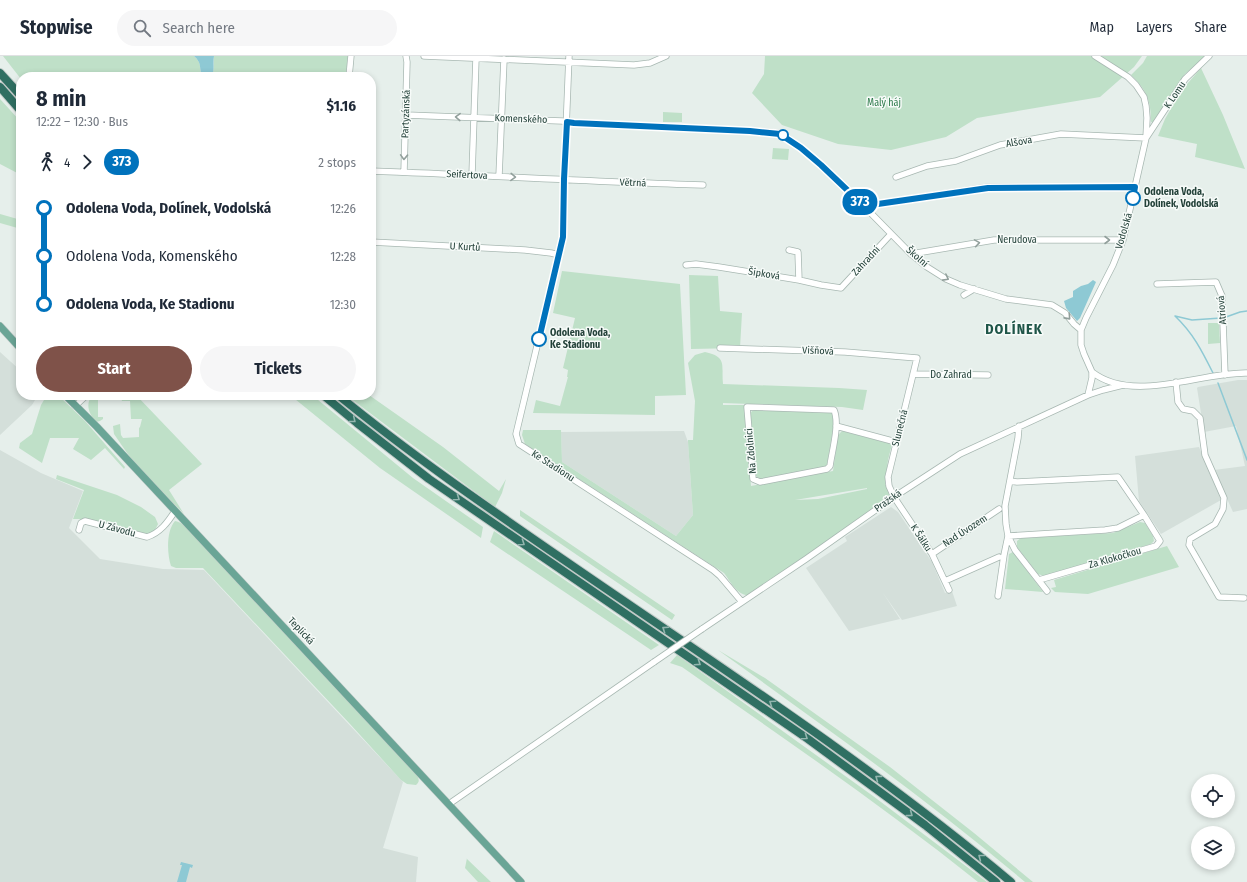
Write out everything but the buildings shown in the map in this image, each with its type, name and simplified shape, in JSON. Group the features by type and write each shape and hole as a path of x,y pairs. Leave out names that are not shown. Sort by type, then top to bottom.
{"highway":[{"path":"0,73 16,91"},
{"path":"0,87 16,105"},
{"path":"329,400 430,479 808,739 925,825 996,882"},
{"path":"344,400 440,474 750,687 875,776 931,818 1011,882"}],"main road":[{"path":"0,326 16,344"},
{"name":"Teplická","path":"70,400 521,882"}],"street":[{"path":"349,72 351,56"},
{"name":"Partyzánská","path":"404,172 406,56"},
{"path":"424,56 504,59 569,59 634,65 650,63 666,56"},
{"name":"Vodolská","path":"1092,372 1081,345 1081,330 1113,265 1123,240 1146,138 1147,111 1146,102 1142,94 1128,77 1095,56"},
{"name":"K Lomu","path":"1146,138 1185,80 1209,56"},
{"path":"472,175 476,58"},
{"path":"499,176 504,59"},
{"name":"Ke Stadionu","path":"569,59 563,237 516,434 519,444 714,570 742,602"},
{"name":"Komenského","path":"406,115 502,118 574,123 750,131 780,134"},
{"name":"Školní","path":"780,134 801,148 821,165 911,254 946,279 1006,299 1052,305 1065,313 1081,330"},
{"name":"Alšova","path":"896,177 927,166 956,161 1000,145 1061,134 1146,138"},
{"name":"Seifertova","path":"376,171 564,179"},
{"name":"Větrná","path":"564,179 703,186"},
{"path":"864,206 988,188 1135,187"},
{"name":"Zahradní","path":"841,288 891,234"},
{"name":"Nerudova","path":"911,254 994,240 1123,240"},
{"name":"U Kurtů","path":"376,242 525,250 559,255"},
{"path":"789,250 798,252 799,280"},
{"name":"Šípková","path":"686,266 696,264 719,267 841,288"},
{"name":"Atriová","path":"1157,284 1216,282 1222,296 1225,375"},
{"path":"964,295 974,289"},
{"name":"Višňová","path":"720,348 845,352 917,358"},
{"name":"Slunečná","path":"894,497 889,486 888,477 917,358"},
{"path":"1092,372 1102,379 1136,387 1247,373"},
{"path":"1088,395 1092,372"},
{"name":"Do Zahrad","path":"913,374 988,374"},
{"path":"1176,382 1178,402 1183,409 1193,412 1200,418 1205,454 1224,498 1223,509 1215,524 1190,539 1189,545 1219,597 1244,598"},
{"name":"Pražská","path":"449,804 894,497 960,454 1088,395 1123,385"},
{"path":"75,406 82,400"},
{"name":"Na Zdolnici","path":"747,407 834,410 836,414 836,426 830,466 827,469 760,482 754,479 747,407"},
{"path":"836,426 896,442"},
{"path":"1019,426 1005,506 1008,536 1015,550 1048,591"},
{"name":"Za Klokočkou","path":"1010,482 1118,477 1160,541 1156,546 1039,580"},
{"name":"K Šálku","path":"894,497 932,554 949,590"},
{"name":"Nad Úvozem","path":"932,554 999,509"},
{"name":"U Závodu","path":"79,530 81,522 85,521 147,537 157,532 175,511"},
{"path":"1008,536 1118,528 1144,515"},
{"path":"998,596 1008,536"},
{"path":"945,580 999,557"}],"shaded area":[{"path":"0,352 16,366 16,400 35,400 32,405 0,435"},
{"path":"1238,380 1247,380 1247,509 1233,512 1214,470 1245,466 1236,426 1204,432 1197,388"},
{"path":"684,431 688,442 693,515 676,536 562,462 561,432"},
{"path":"1199,447 1221,500 1161,534 1139,501 1135,456"},
{"path":"0,450 41,473 83,491 69,528 100,559 163,569 204,570 403,782 383,848 418,857 416,882 0,882"},
{"path":"891,507 898,512 932,562 945,593 952,591 957,606 902,620 883,593 900,619 849,631 806,568 847,541 845,537"}],"green space":[{"path":"3,56 194,56 198,61 201,72 16,72"},
{"path":"214,56 348,56 346,72 213,72"},
{"name":"Malý háj","path":"765,56 1142,56 1134,67 1100,97 977,118 946,137 891,150 838,144 782,125 752,93 764,74"},
{"path":"1147,56 1206,56 1185,74 1154,123 1151,122 1147,96 1141,86 1131,75 1143,63"},
{"path":"1201,68 1223,115 1245,169 1195,157 1197,144 1158,136 1165,119 1181,91"},
{"path":"0,99 16,117 16,172 0,164"},
{"path":"663,112 682,113 682,122 663,122"},
{"path":"773,148 789,149 788,160 772,159"},
{"path":"0,214 16,219 16,228 0,223"},
{"path":"562,271 680,284 686,395 655,396 655,415 533,413 536,400 560,406 568,377 568,370 563,368 575,318 553,313"},
{"path":"689,275 718,276 720,311 742,313 740,348 691,349"},
{"path":"1208,323 1219,323 1220,343 1208,344"},
{"path":"705,352 717,356 720,359 722,363 723,384 867,390 863,410 842,407 723,403 723,405 744,405 751,486 833,471 838,435 842,431 892,444 888,460 885,485 890,497 750,595 742,594 738,591 724,573 525,444 522,435 523,430 561,430 562,462 676,536 693,515 688,440 693,440 695,401 688,363 695,355","holes":["867,488 867,489 818,499 795,500"]},
{"path":"44,400 63,400 85,421 125,467 124,469 105,448 91,460 73,449 79,438 50,438 42,463 19,448 20,443 32,434"},
{"path":"90,400 98,400 98,417 103,417 103,419 96,422 91,416 88,406"},
{"path":"141,400 202,464 169,490 184,514 140,469 114,434 113,426 120,424 121,435 123,438 139,437 139,428 142,419 131,419 130,401 122,401"},
{"path":"296,400 318,400 413,478 483,527 481,538 380,468"},
{"path":"353,400 376,400 443,447 499,491 506,479 502,493 495,507"},
{"path":"755,410 832,413 835,417 827,465 824,467 761,479 757,477 755,474 750,414"},
{"path":"57,475 117,495 141,507 155,517 158,524 155,530 147,535 85,519 73,519 84,490 56,479"},
{"path":"520,510 675,615 672,620 520,516"},
{"path":"175,521 181,523 188,530 417,775 419,780 416,785 407,784 401,780 203,568 176,568 171,566 168,543 170,531"},
{"path":"1140,522 1145,523 1153,536 1154,541 1151,544 1044,576 1038,574 1017,547 1017,541 1021,538 1113,533"},
{"path":"494,531 659,645 651,650 490,542"},
{"path":"1167,546 1179,567 1088,594 1055,592 1051,588 1056,587 1054,580"},
{"path":"1013,552 1043,592 1005,589 1009,554"},
{"path":"718,650 765,678 890,767 974,833 1033,882 1025,882 912,792 835,734"},
{"path":"677,655 873,796 987,882 978,882 906,826 832,772 682,667 670,663"},
{"path":"467,858 491,882 478,882 465,868"}],"water":[{"path":"194,56 214,56 213,72 201,72 197,59"},
{"path":"1093,280 1096,282 1080,318 1077,321 1066,308 1064,301 1073,297 1073,291"},
{"path":"181,862 193,865 192,868 190,867 186,882 177,882 182,865 180,865"}],"waterway":[{"path":"1226,317 1247,311"},
{"path":"1213,373 1192,336 1175,316 1192,320 1221,318"},
{"path":"1218,383 1247,460"}],"bus line":[{"name":"373","path":"539,339 563,237 567,122 750,131 780,134 801,148 821,165 864,206 988,188 1135,187 1133,198"}],"place":[{"name":"Odolena Voda, Dolínek, Vodolská","path":"1133,198"},
{"name":"Odolena Voda, Ke Stadionu","path":"539,339"}],"district":[{"name":"DOLÍNEK","path":"1014,329"}]}
